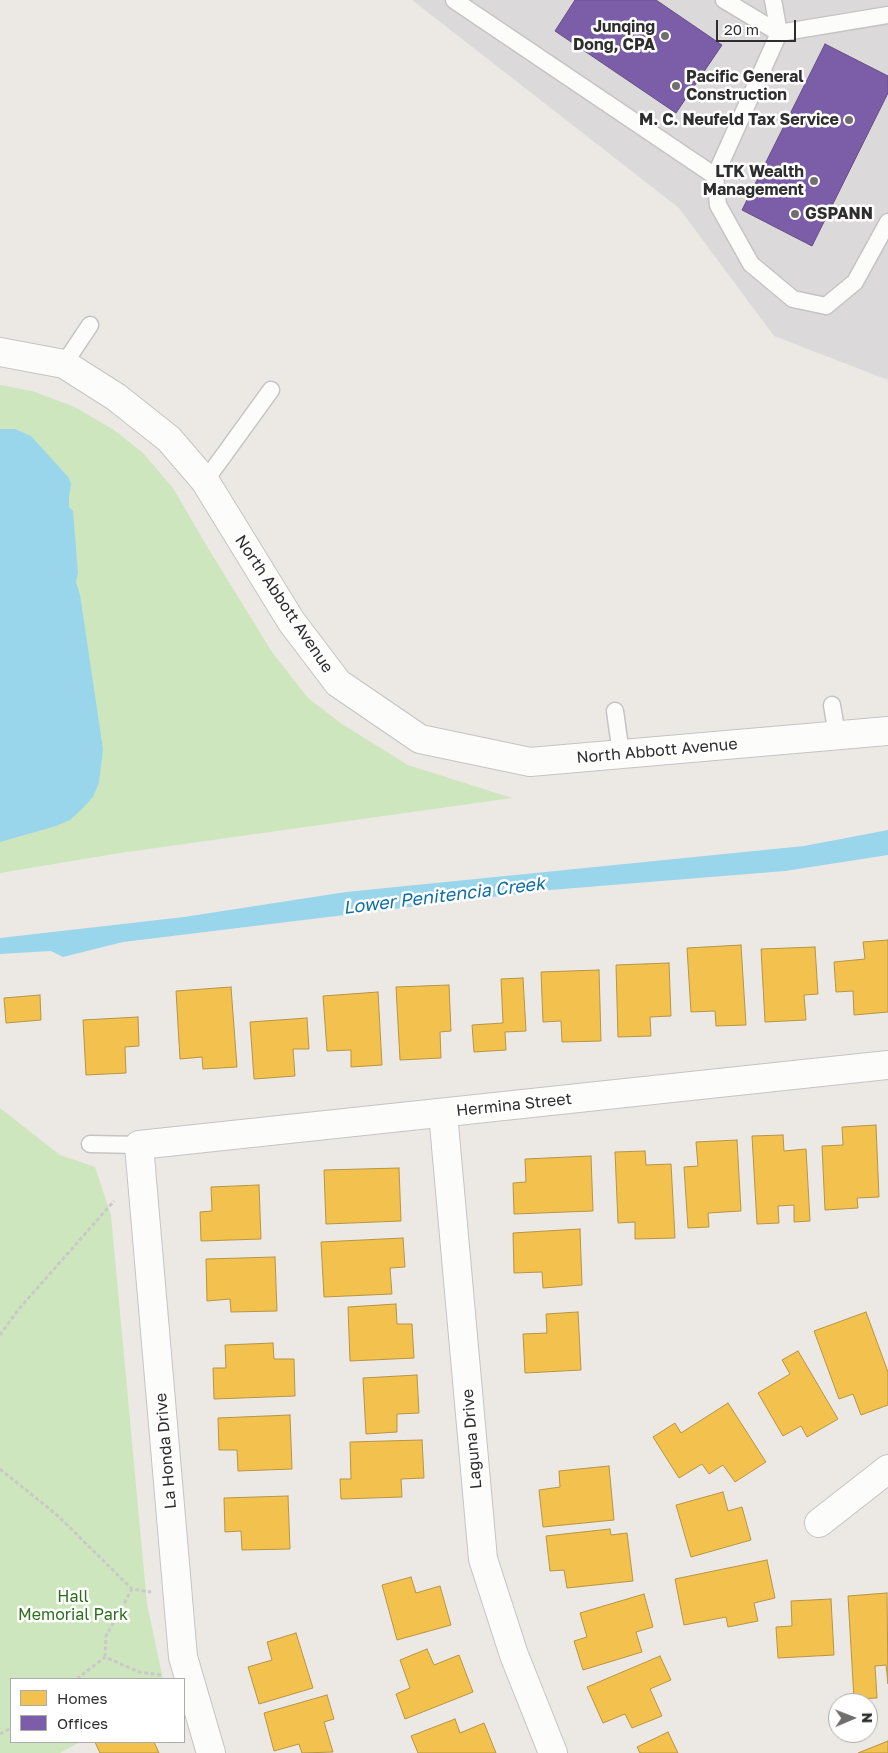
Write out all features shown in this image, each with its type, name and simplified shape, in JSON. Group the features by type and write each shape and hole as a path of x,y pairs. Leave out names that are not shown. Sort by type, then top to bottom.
{"street":[{"name":"North Abbott Avenue","path":"0,352 64,364 116,397 169,439 205,481 292,621 338,684 420,739 530,762 888,731"},
{"name":"Hermina Street","path":"140,1145 888,1065"},
{"name":"Laguna Drive","path":"443,1112 483,1559 514,1655 553,1753"},
{"name":"La Honda Drive","path":"140,1145 183,1657 211,1753"},
{"path":"819,1523 888,1469"}],"lane":[{"path":"454,0 715,176"},
{"path":"724,0 779,33 888,15"},
{"path":"773,0 779,33 715,176 718,205 751,264 793,299 826,306 855,282 888,222"},
{"path":"64,364 90,325"},
{"path":"205,481 270,390"},
{"path":"832,705 837,736"},
{"path":"615,711 621,754"},
{"path":"90,1144 140,1145"}],"path":[{"path":"0,1335 18,1310 114,1201"},
{"path":"0,1469 57,1515 132,1589 151,1592"},
{"path":"78,1678 105,1657 106,1636 132,1589"},
{"path":"105,1657 139,1672 168,1676"}],"shaded area":[{"path":"412,0 888,0 888,380 774,336 679,208"}],"green space":[{"path":"0,385 32,391 75,407 114,430 143,453 173,488 272,652 308,698 342,724 408,765 512,798 120,853 0,873"},
{"name":"Hall Memorial Park","path":"0,1108 60,1155 95,1167 111,1215 147,1604 163,1678 10,1678 10,1743 78,1743 60,1753 0,1753"}],"water":[{"path":"0,429 15,429 31,436 69,478 71,484 69,507 73,511 78,573 76,582 80,595 103,749 99,783 93,797 70,820 56,826 0,842"},
{"name":"Lower Penitencia Creek","path":"888,830 888,855 785,871 550,890 123,942 63,957 51,951 0,954 0,938 184,917 346,892 804,846"}],"building: Homes":[{"path":"888,940 888,1012 854,1015 853,991 836,992 834,962 865,959 863,942"},
{"path":"741,945 746,1025 716,1026 715,1011 691,1012 687,948"},
{"path":"815,947 818,994 804,995 806,1020 765,1022 761,949"},
{"path":"669,963 671,1016 650,1017 651,1036 618,1037 616,965"},
{"path":"599,970 601,1041 562,1042 561,1021 543,1022 541,972"},
{"path":"523,978 526,1031 505,1032 506,1050 474,1052 472,1025 503,1023 501,979"},
{"path":"449,985 451,1031 440,1032 441,1058 400,1060 396,987"},
{"path":"231,987 237,1067 203,1069 202,1057 180,1059 176,991"},
{"path":"378,992 382,1065 351,1067 351,1050 327,1051 323,996"},
{"path":"40,995 41,1020 6,1023 4,998"},
{"path":"138,1017 139,1046 125,1047 126,1073 86,1075 83,1020"},
{"path":"307,1018 309,1049 293,1049 295,1076 254,1079 250,1022"},
{"path":"876,1125 879,1197 857,1198 858,1208 825,1210 822,1146 843,1145 842,1127"},
{"path":"783,1135 784,1151 806,1149 810,1221 794,1222 794,1205 778,1206 779,1223 757,1224 752,1136"},
{"path":"737,1140 741,1211 708,1213 709,1227 688,1228 684,1167 698,1166 696,1142"},
{"path":"645,1151 646,1165 671,1164 675,1238 635,1239 635,1222 618,1223 615,1152"},
{"path":"591,1156 593,1211 514,1214 513,1183 526,1182 525,1159"},
{"path":"399,1168 401,1221 326,1224 324,1170"},
{"path":"259,1185 261,1239 201,1241 200,1212 212,1211 211,1187"},
{"path":"580,1229 582,1285 543,1288 542,1272 514,1273 513,1233"},
{"path":"403,1238 405,1267 390,1268 392,1294 324,1297 321,1242"},
{"path":"275,1257 277,1311 231,1312 230,1299 207,1301 206,1259"},
{"path":"396,1304 397,1324 412,1324 414,1358 350,1361 348,1307"},
{"path":"578,1312 581,1370 525,1373 523,1334 547,1333 546,1314"},
{"path":"866,1312 888,1372 888,1405 861,1415 853,1394 839,1399 814,1331"},
{"path":"273,1343 274,1359 294,1359 295,1396 214,1399 213,1368 226,1368 225,1345"},
{"path":"798,1351 838,1419 807,1437 801,1426 783,1436 758,1393 790,1374 782,1360"},
{"path":"417,1375 419,1413 397,1414 397,1432 366,1434 363,1378"},
{"path":"728,1403 766,1462 735,1482 723,1465 709,1474 702,1464 679,1478 653,1437 675,1423 681,1433"},
{"path":"290,1415 292,1469 238,1471 237,1450 219,1450 218,1418"},
{"path":"422,1440 424,1478 401,1479 402,1497 341,1499 340,1479 351,1479 350,1442"},
{"path":"609,1466 614,1520 543,1527 539,1490 560,1487 559,1471"},
{"path":"723,1492 728,1511 742,1507 751,1540 691,1557 676,1505"},
{"path":"288,1496 290,1549 242,1550 241,1531 225,1532 224,1498"},
{"path":"610,1529 611,1535 627,1533 633,1581 567,1588 564,1570 550,1571 546,1536"},
{"path":"767,1560 775,1598 754,1603 758,1621 728,1627 726,1617 684,1625 675,1579"},
{"path":"411,1577 416,1593 440,1586 451,1625 397,1640 382,1585"},
{"path":"887,1593 888,1684 886,1665 875,1666 877,1693 854,1693 848,1596"},
{"path":"644,1594 653,1627 636,1632 642,1652 583,1670 574,1641 587,1637 580,1613"},
{"path":"831,1599 834,1655 778,1658 776,1627 792,1626 791,1601"},
{"path":"296,1633 313,1688 259,1704 248,1667 272,1660 267,1642"},
{"path":"427,1649 434,1665 459,1655 473,1692 405,1719 396,1694 410,1688 400,1660"},
{"path":"660,1656 671,1680 650,1689 662,1716 632,1728 625,1714 603,1723 587,1687"},
{"path":"327,1695 334,1719 324,1722 333,1752 302,1753 299,1744 274,1751 264,1713"},
{"path":"455,1719 460,1733 484,1723 496,1753 418,1753 411,1736"},
{"path":"668,1732 678,1753 640,1753 637,1747"},
{"path":"888,1741 888,1753 858,1753"},
{"path":"95,1743 154,1743 159,1753 100,1753"}],"building: Offices":[{"path":"575,0 656,0 722,45 676,113 555,31"},
{"path":"825,44 888,76 888,93 812,246 742,210"}],"place":[{"name":"Junqing Dong, CPA","path":"665,36"},
{"name":"Pacific General Construction","path":"676,86"},
{"name":"M. C. Neufeld Tax Service","path":"849,120"},
{"name":"LTK Wealth Management","path":"814,181"},
{"name":"GSPANN","path":"795,214"}]}
